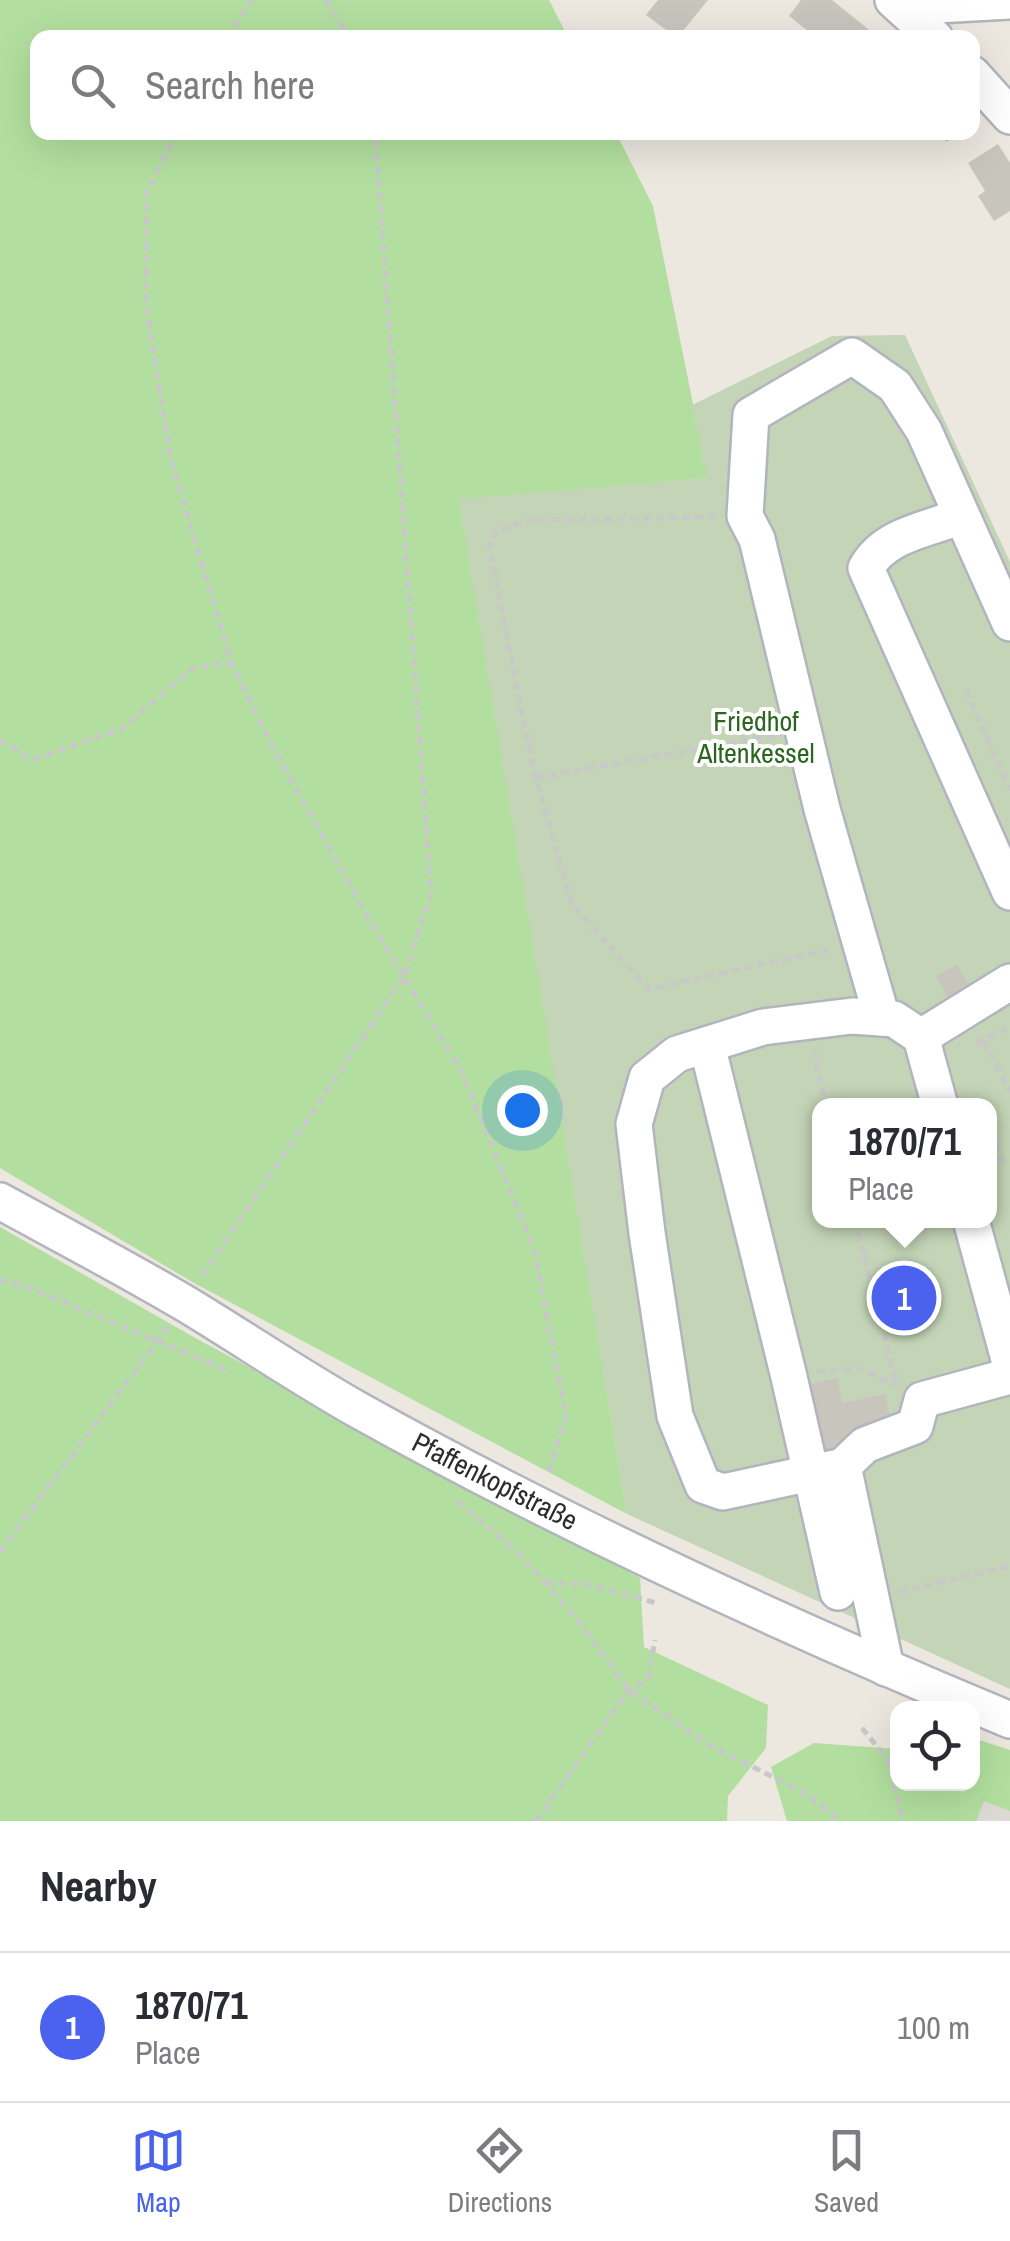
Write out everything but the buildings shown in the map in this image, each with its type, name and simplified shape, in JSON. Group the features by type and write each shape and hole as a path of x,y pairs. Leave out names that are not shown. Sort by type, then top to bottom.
{"street":[{"path":"897,3 1010,0"},
{"path":"897,3 926,30"},
{"path":"980,83 1010,116"},
{"path":"882,1018 802,730 757,539 746,516 751,415 852,356 895,386 924,431 1010,623"},
{"path":"961,516 910,533 876,551 866,568 1010,892"},
{"path":"921,1037 1010,982"},
{"path":"938,1098 921,1037 894,1019 882,1018 852,1016 763,1027 677,1054 646,1078 634,1124 646,1233 676,1416 703,1485 723,1492 827,1469 865,1446 914,1426 909,1392 1010,1376"},
{"path":"707,1045 789,1377 827,1469 855,1596 886,1668"},
{"name":"Pfaffenkopfstraße","path":"0,1201 184,1303 358,1410 538,1505 658,1565 1010,1720"},
{"path":"973,1228 1010,1363"}],"path":[{"path":"233,30 252,0"},
{"path":"326,0 345,30"},
{"path":"173,140 146,192 146,303 170,456 231,662 271,744 372,924 461,1070 534,1249 566,1416 538,1505"},
{"path":"184,1303 404,975 430,894 376,140"},
{"path":"746,516 528,520 497,530 489,547 536,778 572,905 650,989 861,943"},
{"path":"0,740 32,760 123,728 192,669 231,662"},
{"path":"966,690 1010,790"},
{"path":"536,778 802,730"},
{"path":"806,1022 825,1098"},
{"path":"984,1039 1010,1092"},
{"path":"997,1149 1004,1164"},
{"path":"858,1228 909,1392"},
{"path":"0,1280 33,1289 234,1374"},
{"path":"0,1552 159,1340"},
{"path":"789,1377 825,1369 860,1370 909,1392"},
{"path":"451,1496 518,1552 576,1618 629,1690 708,1745 801,1791 842,1821"},
{"path":"855,1596 1010,1566"},
{"path":"545,1583 586,1584 656,1602"},
{"path":"536,1821 629,1690 648,1679 655,1640"},
{"path":"862,1728 888,1760 903,1821"}],"green space":[{"path":"0,0 549,0 564,30 30,30 30,140 620,140 653,206 708,478 460,500 627,1514 194,1283 0,1168"},
{"name":"Friedhof Altenkessel","path":"905,335 1010,562 1010,1689 627,1514 459,499 707,478 692,405 832,336"},
{"path":"0,1227 199,1340 640,1578 644,1647 768,1705 766,1748 728,1796 727,1821 0,1821"},
{"path":"980,1740 1010,1750 1010,1821 787,1821 771,1767 814,1743 890,1748 890,1791 980,1791"}],"shaded area":[{"path":"984,1801 1010,1811 1010,1821 976,1821"}],"place":[{"name":"1870/71","path":"904,1298"}]}
